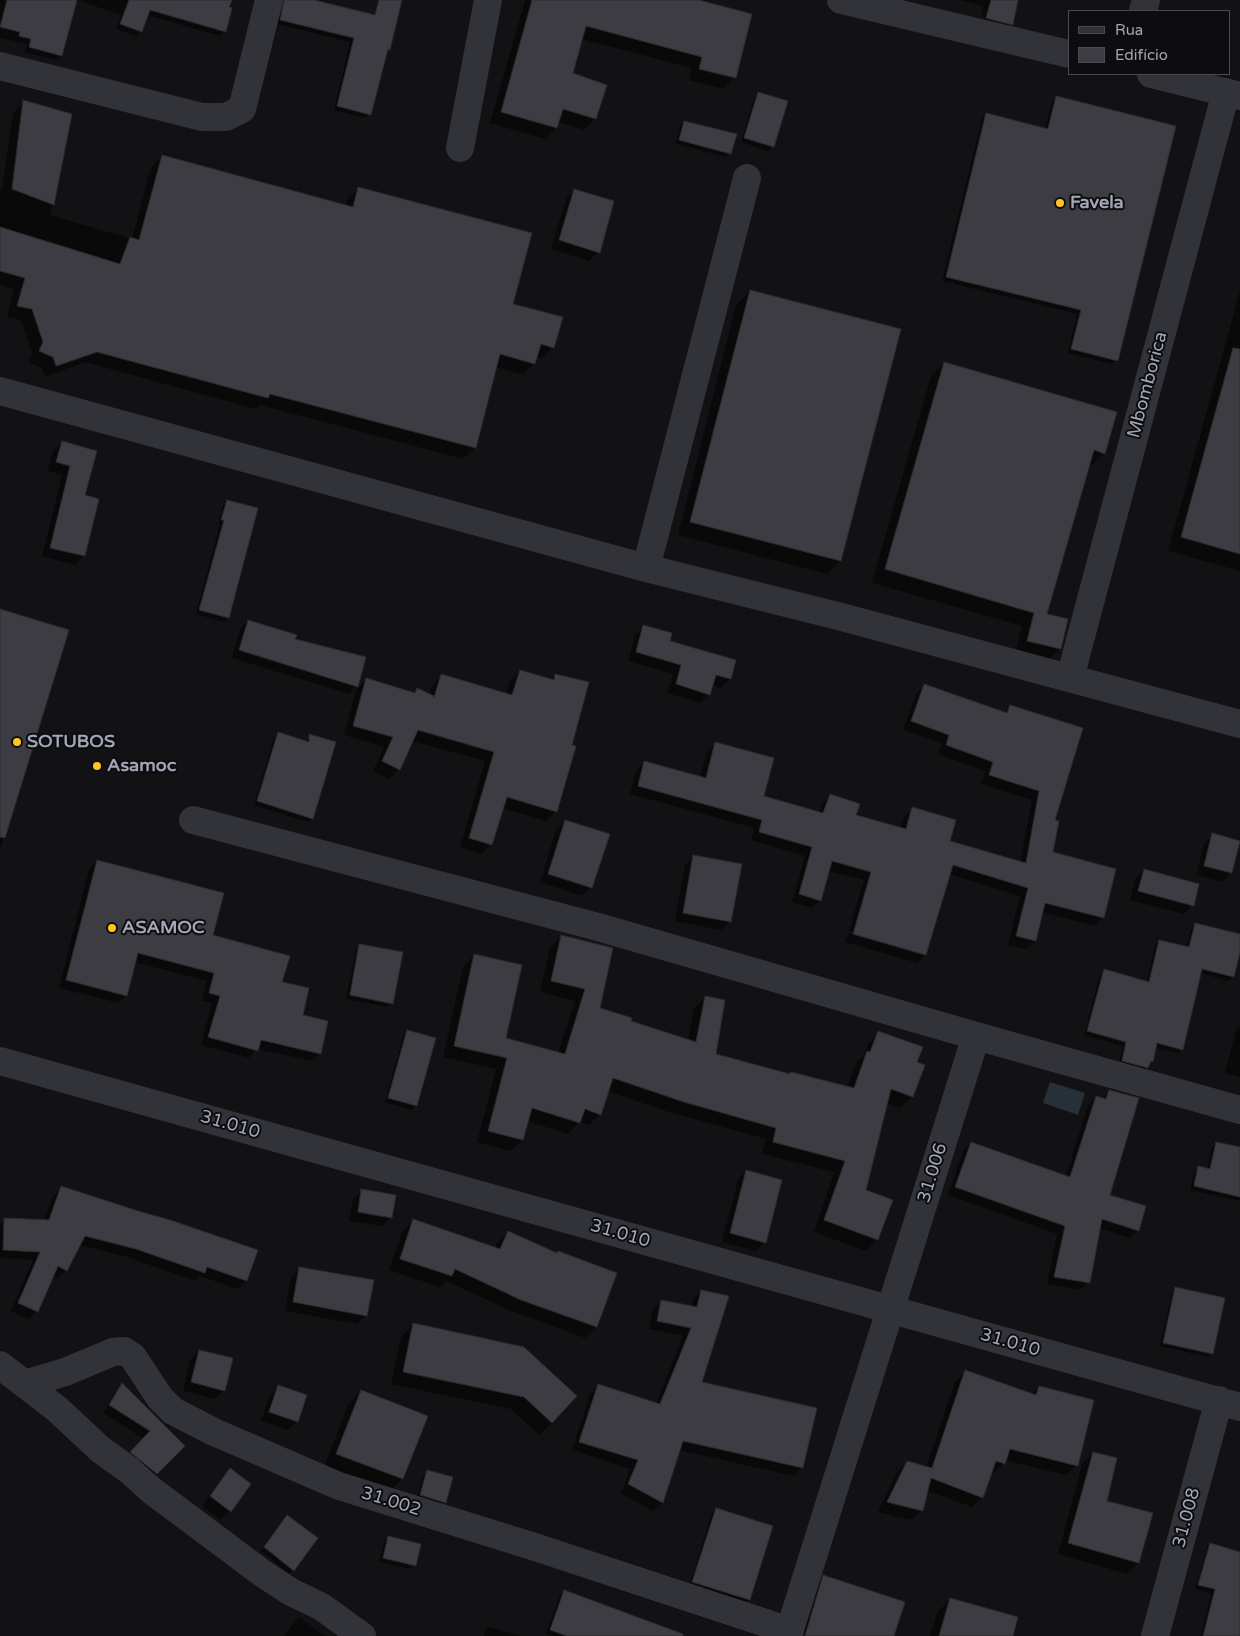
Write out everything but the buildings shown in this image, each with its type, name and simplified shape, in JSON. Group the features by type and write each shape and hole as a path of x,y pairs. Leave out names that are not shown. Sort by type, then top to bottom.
{"street":[{"path":"0,66 202,117 226,117 242,109 269,0"},
{"path":"460,148 488,0"},
{"path":"841,0 1068,54"},
{"path":"1156,75 1233,94"},
{"name":"Mbomborica","path":"1070,678 1233,94"},
{"path":"646,568 747,178"},
{"path":"0,391 646,568 847,618 1240,724"},
{"path":"193,820 598,927 1240,1110"},
{"name":"31.006","path":"789,1634 976,1036"},
{"name":"31.010","path":"0,1061 1229,1404"},
{"name":"31.002","path":"26,1384 65,1372 113,1352 124,1352 133,1357 160,1398 173,1410 214,1432 339,1486 535,1547 789,1634"},
{"path":"0,1365 57,1409 101,1450 129,1470 151,1490 262,1573 290,1592 322,1607 362,1636"},
{"name":"31.008","path":"1155,1636 1229,1404"}],"shaded area":[{"path":"1050,1082 1085,1093 1078,1115 1043,1103"}],"place":[{"name":"Favela","path":"1060,203"},
{"name":"SOTUBOS","path":"17,742"},
{"name":"Asamoc","path":"97,766"},
{"name":"ASAMOC","path":"112,928"}]}
